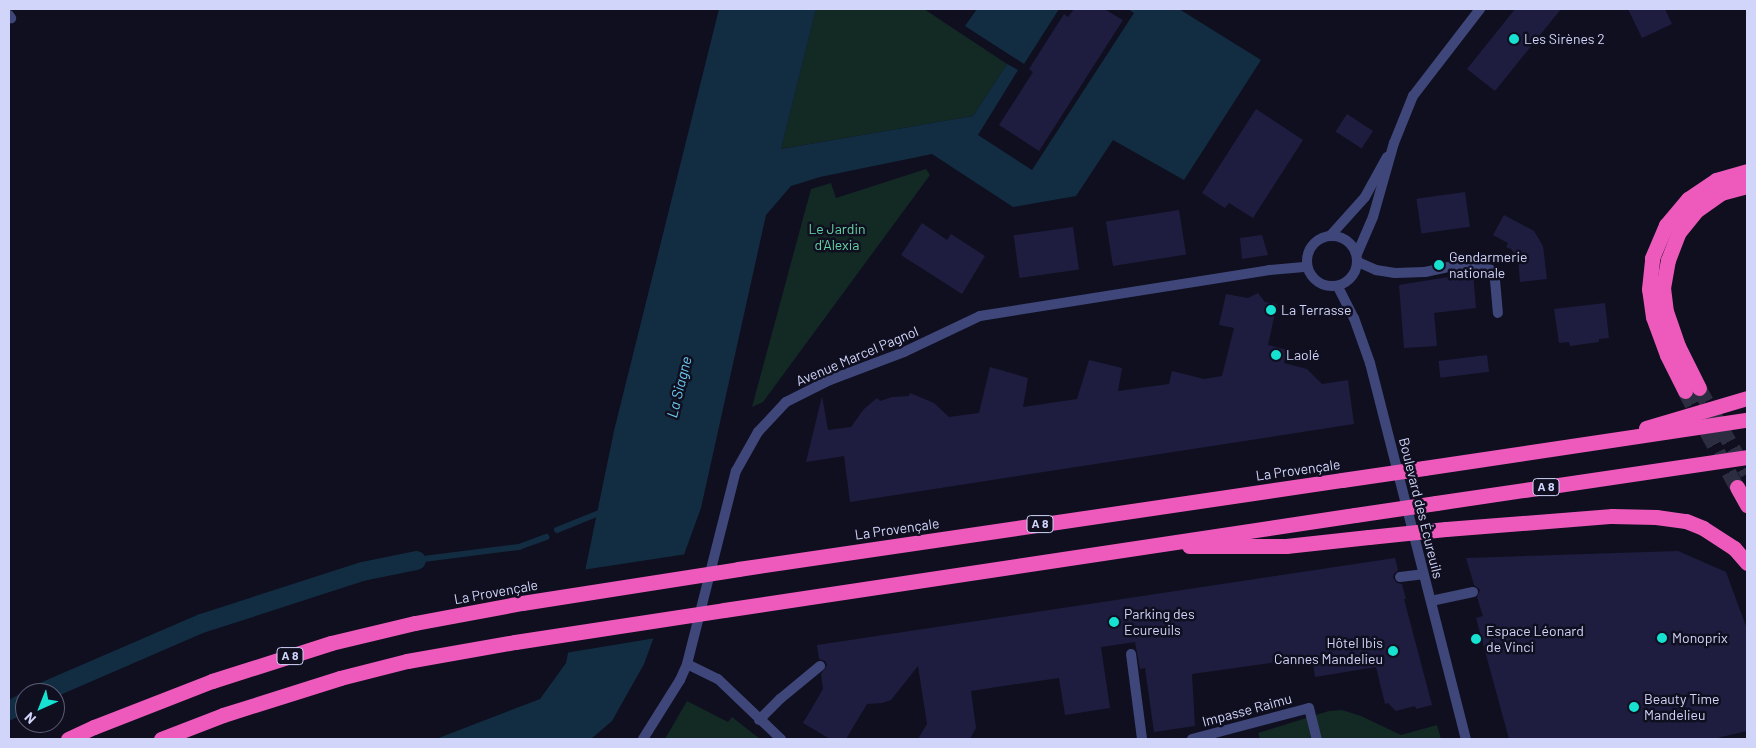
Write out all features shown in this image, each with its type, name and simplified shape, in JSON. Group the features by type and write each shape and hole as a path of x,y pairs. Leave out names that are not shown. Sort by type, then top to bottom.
{"highway":[{"path":"1747,171 1716,180 1688,199 1666,225 1652,258 1649,288 1653,317 1667,355 1692,389 1666,312 1663,288 1668,260 1679,232 1697,210 1721,193 1747,186"},
{"path":"1614,440 1689,413 1747,398"},
{"name":"La Provençale","path":"68,739 212,681 331,643 415,623 522,603 738,569 1747,420"},
{"name":"A 8","path":"161,739 223,715 340,678 408,662 516,642 1147,545 1747,457"},
{"path":"1737,487 1747,505"},
{"path":"1147,545 1225,548 1286,546 1446,529 1612,516 1656,517 1686,521 1702,528 1734,548 1747,563"}],"street":[{"path":"1394,143 1374,217 1352,278 1338,286 1330,287 1316,280 1308,267 1307,259 1313,245 1330,236 1365,197 1394,143 1413,96 1480,9"},
{"path":"1330,236 1347,240 1358,258 1376,270 1395,273 1425,272 1468,263 1491,270 1495,280 1498,313"},
{"name":"Avenue Marcel Pagnol","path":"643,739 680,680 687,664 736,470 758,432 774,413 800,393 904,352 980,316 1269,270 1308,267"},
{"name":"Boulevard des Écureuils","path":"1338,286 1354,318 1370,363 1466,739"},
{"path":"1400,577 1424,574"},
{"path":"1430,601 1473,592"},
{"path":"1131,654 1142,739"},
{"path":"687,664 718,679 781,739"},
{"path":"759,720 780,699 820,666"},
{"name":"Impasse Raimu","path":"1192,739 1309,708 1317,739"}],"green space":[{"path":"816,9 924,9 1007,64 973,116 781,149"},
{"name":"Le Jardin d'Alexia","path":"926,169 930,175 763,402 752,407 811,189 831,183 836,198"},
{"path":"687,701 728,722 732,717 760,739 665,739"},
{"path":"1342,710 1361,716 1401,735 1437,725 1441,739 1260,739 1258,733 1329,711"}],"water":[{"name":"La Siagne","path":"719,9 816,9 781,149 973,116 1007,64 1018,70 978,135 1032,170 1134,13 1128,9 1179,9 1261,60 1184,180 1113,140 1076,196 1013,207 932,154 820,177 791,186 766,215 701,508 644,664 612,721 591,739 436,739 540,699 566,663 614,431"},
{"path":"977,9 1059,9 1024,64 965,26"}],"pier":[{"path":"687,554 656,638 565,653 582,570"}],"building":[{"path":"1074,9 1104,9 1123,20 1039,151 999,125 1033,72 1029,69 1064,14 1068,17"},
{"name":"Les Sirènes 2","path":"1515,9 1561,9 1495,91 1467,69"},
{"path":"1628,9 1665,9 1672,24 1642,38"},
{"path":"1256,109 1303,140 1253,218 1229,203 1225,208 1202,193"},
{"path":"1347,114 1373,131 1362,148 1336,132"},
{"path":"1465,192 1470,227 1421,233 1416,199"},
{"path":"1179,210 1186,254 1113,266 1106,222"},
{"path":"1504,215 1534,231 1543,246 1547,279 1520,282 1518,258 1511,249 1506,247 1508,243 1493,235"},
{"path":"922,223 947,240 951,234 985,256 962,294 901,255"},
{"path":"1073,227 1079,270 1020,278 1014,235"},
{"path":"1262,235 1268,255 1242,259 1240,238"},
{"path":"1473,273 1476,308 1434,313 1437,346 1404,348 1399,285"},
{"path":"1258,293 1265,302 1277,304 1268,345 1287,350 1284,363 1307,369 1322,384 1348,380 1354,424 850,502 844,456 806,462 822,396 828,430 851,427 864,409 877,398 880,401 892,397 909,396 910,393 934,403 949,417 979,413 990,367 1028,378 1023,407 1077,399 1089,360 1122,368 1118,391 1169,384 1172,371 1204,379 1222,376 1234,328 1219,325 1226,294 1248,298"},
{"path":"1605,303 1609,338 1599,339 1599,342 1570,346 1569,342 1559,343 1554,309"},
{"path":"1487,355 1489,372 1440,378 1438,361"},
{"name":"Espace Léonard de Vinci","path":"1678,551 1726,572 1747,629 1747,731 1713,739 1509,739 1476,618 1483,616 1477,597 1480,590 1474,585 1466,558"},
{"path":"1395,558 1398,570 1393,578 1397,583 1402,584 1406,599 1404,599 1432,705 1416,709 1415,706 1396,711 1388,703 1385,704 1376,667 1315,677 1312,657 1192,674 1195,726 1154,732 1145,668 1140,669 1135,642 1101,647 1110,708 1065,715 1059,678 971,691 976,728 970,739 918,739 927,724 918,666 891,700 867,704 846,739 830,739 803,723 823,689 821,674 827,665 825,661 819,659 817,645"}],"waterway":[{"path":"557,530 597,514"},
{"path":"416,560 519,547 546,537"},
{"path":"62,683 201,623 362,571 416,560"},
{"path":"9,710 15,707"}],"tunnel":[{"path":"1699,388 1747,473"},
{"path":"1685,391 1737,487"}],"place":[{"name":"Les Sirènes 2","path":"1514,39"},
{"name":"Gendarmerie nationale","path":"1439,265"},
{"name":"La Terrasse","path":"1271,310"},
{"name":"Laolé","path":"1276,355"},
{"name":"Parking des Ecureuils","path":"1114,622"},
{"name":"Monoprix","path":"1662,638"},
{"name":"Espace Léonard de Vinci","path":"1476,639"},
{"name":"Hôtel Ibis Cannes Mandelieu","path":"1393,651"},
{"name":"Beauty Time Mandelieu","path":"1634,707"}]}
